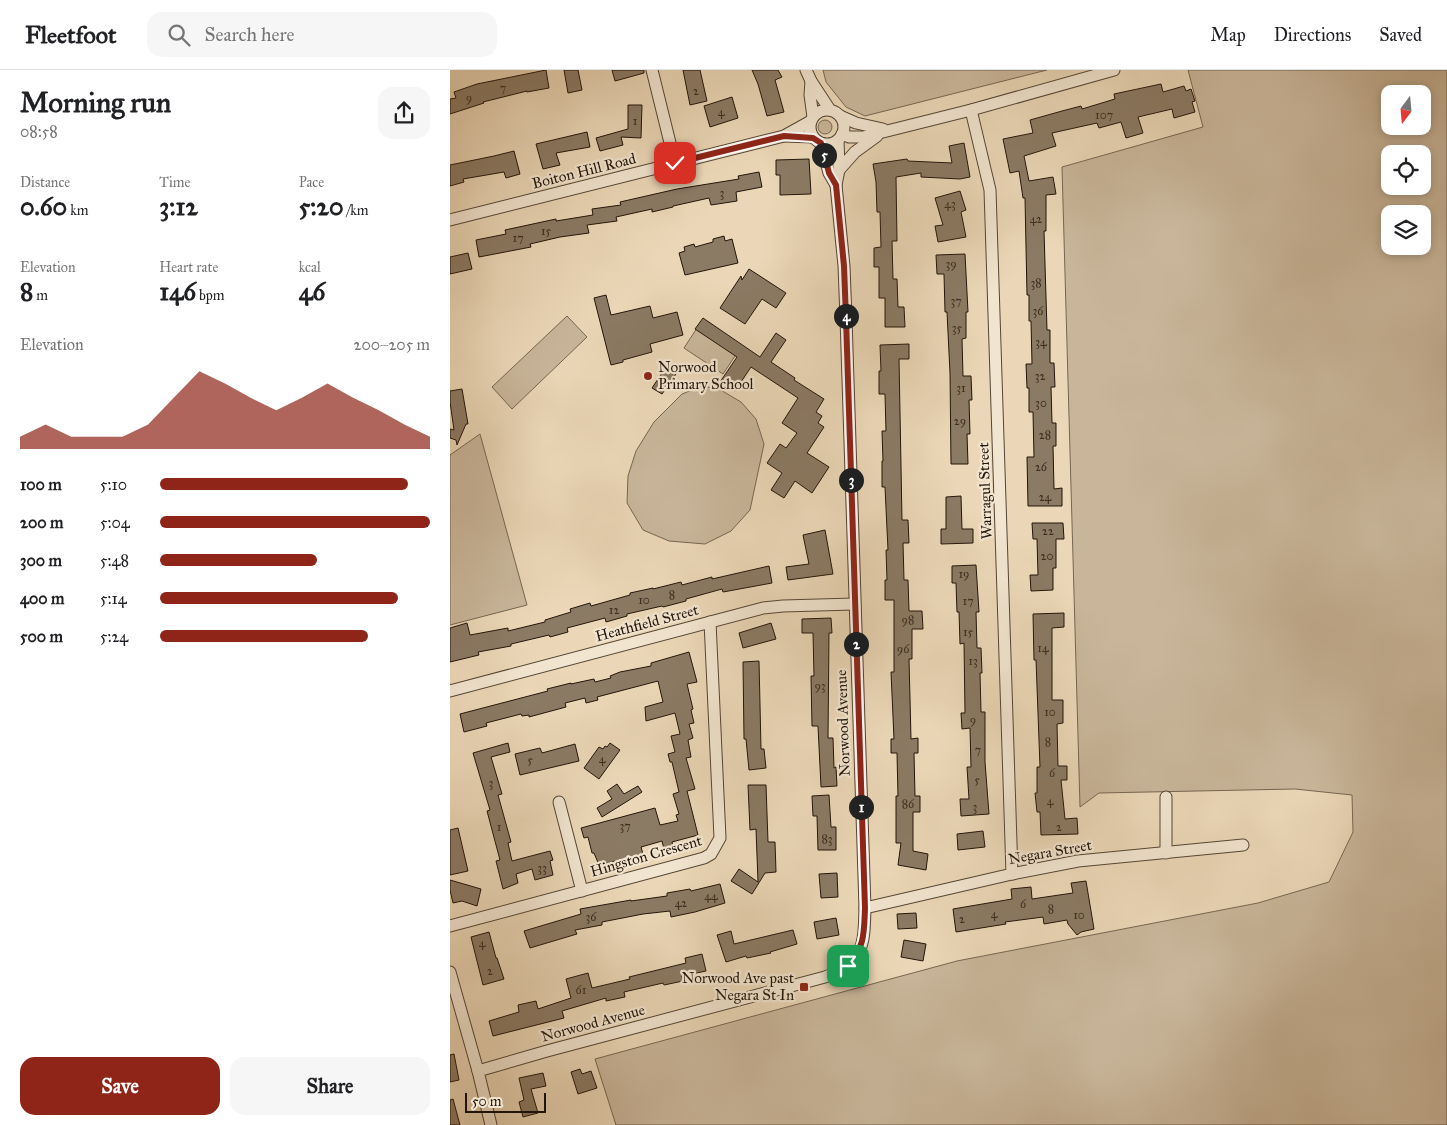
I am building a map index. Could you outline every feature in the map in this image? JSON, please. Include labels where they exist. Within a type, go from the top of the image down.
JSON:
[{"type":"street","points":[[652,70],[675,163]]},
{"type":"street","points":[[806,70],[811,82],[843,125],[840,137]]},
{"type":"street","points":[[811,82],[812,119],[810,129],[817,140],[830,144],[840,137],[863,137],[971,110],[1114,70]]},
{"type":"street","name":"Warragul Street","points":[[971,110],[990,190],[1012,874]]},
{"type":"street","points":[[812,119],[821,111],[835,113],[874,128],[890,130]]},
{"type":"street","name":"Boiton Hill Road","points":[[450,220],[784,136],[812,119]]},
{"type":"street","points":[[839,170],[871,139],[890,130]]},
{"type":"street","name":"Boiton Hill Road","points":[[784,136],[817,140]]},
{"type":"street","name":"Norwood Avenue","points":[[478,1071],[838,972],[848,966],[856,957],[862,945],[865,908],[846,301],[836,185],[839,170],[840,137]]},
{"type":"street","name":"Norwood Avenue","points":[[817,140],[829,173],[836,185]]},
{"type":"street","name":"Heathfield Street","points":[[450,691],[763,608],[854,604]]},
{"type":"street","name":"Hingston Crescent","points":[[450,926],[704,858],[711,854],[720,838],[710,622]]},
{"type":"street","points":[[1166,797],[1166,853]]},
{"type":"street","points":[[559,802],[582,891]]},
{"type":"street","name":"Negara Street","points":[[865,908],[1012,874],[1078,861],[1243,846]]},
{"type":"street","points":[[450,972],[491,1125]]},
{"type":"shaded area","points":[[823,70],[1047,70],[865,116],[846,107],[826,82]]},
{"type":"shaded area","points":[[1188,70],[1447,70],[1447,1125],[616,1125],[595,1059],[957,961],[1258,903],[1329,882],[1353,832],[1352,795],[1295,789],[1099,793],[1080,807],[1062,167],[1203,127]]},
{"type":"shaded area","points":[[822,120],[828,120],[832,127],[828,134],[822,134],[818,130],[818,124]]},
{"type":"shaded area","points":[[567,316],[587,337],[512,409],[492,387]]},
{"type":"shaded area","points":[[697,328],[737,353],[723,374],[684,348]]},
{"type":"shaded area","points":[[702,386],[719,389],[741,402],[756,419],[764,444],[750,510],[731,531],[705,544],[669,541],[643,530],[627,503],[628,476],[636,451],[654,422],[682,394]]},
{"type":"shaded area","points":[[480,434],[527,605],[450,625],[450,455]]},
{"type":"building","points":[[546,70],[549,88],[527,91],[483,102],[450,114],[450,99],[456,98],[454,92],[477,84]]},
{"type":"building","points":[[564,70],[578,70],[582,90],[568,93]]},
{"type":"building","points":[[612,70],[644,70],[644,73],[615,81]]},
{"type":"building","points":[[683,70],[700,70],[707,101],[690,105]]},
{"type":"building","points":[[752,70],[778,70],[782,77],[775,80],[784,112],[767,116]]},
{"type":"building","points":[[1161,84],[1163,92],[1184,86],[1186,91],[1191,89],[1195,101],[1192,102],[1195,112],[1174,118],[1172,109],[1138,117],[1143,133],[1126,138],[1121,122],[1099,128],[1097,123],[1052,133],[1056,146],[1024,156],[1029,181],[1053,177],[1056,194],[1046,195],[1046,231],[1044,231],[1047,330],[1050,330],[1050,363],[1054,363],[1055,387],[1051,387],[1052,423],[1056,423],[1056,446],[1053,446],[1054,489],[1062,488],[1062,506],[1028,506],[1027,457],[1034,457],[1033,412],[1029,412],[1026,364],[1032,364],[1031,321],[1029,321],[1029,295],[1027,295],[1025,198],[1023,198],[1019,171],[1010,173],[1003,139],[1033,133],[1030,120],[1081,106],[1082,109],[1115,99],[1114,94]]},
{"type":"building","points":[[732,97],[738,118],[710,127],[704,106]]},
{"type":"building","points":[[628,105],[642,105],[641,138],[621,137],[623,145],[600,151],[596,138],[628,129]]},
{"type":"building","points":[[587,132],[590,147],[556,153],[560,165],[543,169],[536,144]]},
{"type":"building","points":[[964,143],[970,177],[960,179],[921,177],[921,173],[896,177],[897,241],[892,241],[893,279],[897,279],[898,307],[904,307],[905,327],[885,327],[885,298],[879,298],[879,267],[874,267],[874,248],[881,247],[880,212],[877,212],[873,164],[907,159],[908,161],[952,163],[949,146]]},
{"type":"building","points":[[514,151],[520,174],[506,178],[504,172],[463,179],[464,182],[450,186],[450,165]]},
{"type":"building","points":[[809,159],[811,194],[780,195],[780,175],[776,175],[776,160]]},
{"type":"building","points":[[759,172],[762,187],[736,192],[737,201],[711,205],[709,198],[652,212],[652,209],[616,217],[617,221],[587,225],[589,233],[560,237],[530,244],[531,247],[479,257],[476,240],[506,234],[505,230],[556,219],[556,221],[593,215],[592,209],[621,205],[620,202],[677,189],[739,179],[738,176]]},
{"type":"building","points":[[960,191],[966,210],[961,212],[966,237],[938,242],[935,226],[943,225],[935,198]]},
{"type":"building","points":[[724,236],[725,241],[732,239],[738,263],[685,275],[679,253],[685,251],[684,247],[694,244],[695,247],[713,242],[713,239]]},
{"type":"building","points":[[468,253],[472,269],[450,274],[450,257]]},
{"type":"building","points":[[965,254],[968,312],[966,312],[966,338],[962,339],[963,376],[971,376],[972,400],[969,400],[970,434],[967,434],[968,464],[951,464],[947,312],[945,312],[944,274],[937,274],[936,255]]},
{"type":"building","points":[[749,269],[786,293],[776,308],[762,299],[745,324],[720,308],[741,276],[742,280]]},
{"type":"building","points":[[606,295],[611,315],[650,306],[653,318],[677,312],[683,335],[650,344],[652,352],[611,365],[594,298]]},
{"type":"building","points":[[703,318],[760,357],[776,333],[786,340],[771,362],[795,378],[794,380],[824,399],[816,412],[822,416],[818,423],[824,427],[807,453],[829,467],[812,493],[795,481],[784,498],[771,490],[782,473],[767,463],[780,444],[786,448],[797,433],[782,423],[798,398],[751,367],[735,391],[720,382],[737,357],[695,329]]},
{"type":"building","points":[[909,344],[909,359],[899,359],[902,520],[908,520],[909,543],[903,543],[904,580],[908,580],[909,611],[922,611],[923,629],[912,629],[912,659],[909,659],[911,739],[918,738],[918,753],[914,753],[915,796],[920,796],[920,812],[913,812],[913,851],[928,854],[926,870],[898,865],[901,843],[896,843],[897,753],[891,753],[891,739],[894,739],[891,672],[894,672],[894,600],[885,600],[885,580],[887,580],[886,550],[888,550],[885,487],[882,487],[882,431],[886,431],[885,394],[879,394],[879,371],[881,371],[880,345]]},
{"type":"building","points":[[669,365],[678,371],[662,394],[652,388]]},
{"type":"building","points":[[462,389],[468,424],[466,424],[457,445],[456,440],[450,438],[450,429],[454,430],[450,391]]},
{"type":"building","points":[[961,496],[962,529],[973,529],[973,543],[941,544],[941,529],[946,529],[946,497]]},
{"type":"building","points":[[1032,523],[1063,523],[1064,539],[1056,539],[1056,568],[1053,568],[1053,590],[1031,591],[1030,575],[1038,575],[1037,539],[1033,539]]},
{"type":"building","points":[[825,530],[833,574],[788,580],[786,567],[809,564],[803,535]]},
{"type":"building","points":[[976,565],[979,612],[976,612],[977,648],[981,648],[981,712],[985,712],[985,762],[989,814],[961,816],[960,799],[969,799],[967,767],[971,767],[970,728],[962,729],[961,713],[965,713],[964,643],[960,644],[959,612],[957,612],[956,583],[952,583],[952,566]]},
{"type":"building","points":[[769,566],[772,583],[723,592],[722,589],[686,599],[686,601],[627,614],[627,616],[606,622],[605,618],[567,628],[568,632],[478,652],[479,655],[450,662],[450,628],[467,623],[470,635],[508,628],[508,631],[545,622],[545,620],[571,612],[570,609],[590,603],[591,606],[630,595],[630,593],[681,582],[682,585]]},
{"type":"building","points":[[1064,613],[1064,627],[1052,628],[1052,700],[1063,700],[1063,723],[1057,724],[1058,766],[1067,766],[1067,780],[1061,780],[1065,819],[1077,818],[1078,834],[1041,835],[1040,812],[1037,812],[1035,793],[1037,793],[1037,767],[1040,767],[1033,614]]},
{"type":"building","points":[[831,618],[832,633],[829,633],[828,738],[833,738],[837,786],[821,787],[818,726],[812,726],[811,676],[814,676],[813,633],[802,633],[802,619]]},
{"type":"building","points":[[771,623],[776,639],[743,648],[739,633]]},
{"type":"building","points":[[689,652],[697,682],[687,684],[694,723],[689,724],[693,738],[688,740],[691,757],[686,758],[695,789],[687,791],[698,835],[672,842],[673,847],[664,849],[662,841],[641,847],[643,854],[599,865],[594,853],[592,853],[588,837],[584,838],[581,828],[655,808],[660,825],[678,821],[676,815],[679,814],[673,794],[679,792],[672,762],[670,762],[668,754],[675,752],[671,736],[680,734],[675,713],[646,721],[645,707],[663,702],[658,681],[597,697],[598,700],[586,703],[585,698],[565,703],[566,707],[529,717],[529,715],[522,716],[521,714],[486,723],[487,726],[464,732],[460,714],[548,691],[547,689],[571,683],[594,679],[595,682],[611,678],[610,676],[620,672],[651,666],[651,663]]},
{"type":"building","points":[[759,661],[761,749],[764,749],[766,768],[749,770],[746,739],[744,739],[743,662]]},
{"type":"building","points":[[508,743],[510,752],[491,757],[502,794],[498,795],[511,842],[508,843],[512,861],[550,851],[553,860],[550,861],[553,875],[535,880],[532,869],[516,874],[518,883],[503,889],[496,861],[500,860],[487,811],[490,810],[473,753]]},
{"type":"building","points":[[610,743],[620,750],[599,779],[584,768],[599,747],[603,749]]},
{"type":"building","points":[[575,744],[579,761],[520,775],[515,754],[540,748],[542,753]]},
{"type":"building","points":[[617,784],[624,794],[638,786],[642,792],[602,817],[597,808],[612,799],[607,791]]},
{"type":"building","points":[[748,785],[766,785],[768,842],[775,842],[776,872],[765,873],[752,894],[731,881],[739,869],[758,882],[756,829],[750,830]]},
{"type":"building","points":[[829,795],[831,827],[836,827],[836,850],[818,850],[817,816],[813,816],[812,796]]},
{"type":"building","points":[[458,828],[468,871],[450,875],[450,830]]},
{"type":"building","points":[[983,831],[985,847],[958,850],[957,834]]},
{"type":"building","points":[[837,873],[838,897],[821,898],[819,874]]},
{"type":"building","points":[[450,880],[481,889],[477,906],[462,901],[453,903]]},
{"type":"building","points":[[1086,881],[1094,929],[1077,935],[1067,920],[1044,924],[1043,917],[1005,922],[1006,924],[956,932],[953,909],[1012,899],[1011,889],[1031,887],[1032,899],[1073,893],[1071,883]]},
{"type":"building","points":[[720,884],[725,903],[695,912],[671,917],[670,911],[602,922],[602,925],[575,930],[577,934],[530,948],[524,931],[581,914],[580,909],[667,896],[667,893],[690,889],[691,891]]},
{"type":"building","points":[[916,913],[917,928],[898,929],[897,914]]},
{"type":"building","points":[[836,918],[839,935],[817,939],[814,922]]},
{"type":"building","points":[[793,930],[797,944],[771,953],[747,958],[746,956],[726,962],[717,935],[731,931],[734,944]]},
{"type":"building","points":[[489,932],[504,979],[483,985],[471,937]]},
{"type":"building","points":[[904,940],[926,944],[923,961],[901,957]]},
{"type":"building","points":[[702,954],[706,971],[682,976],[683,981],[664,985],[663,983],[624,992],[625,997],[606,1001],[606,998],[562,1011],[564,1018],[493,1036],[489,1021],[519,1012],[518,1005],[536,1001],[538,1009],[571,998],[566,979],[588,973],[592,988],[686,963],[685,958]]},
{"type":"building","points":[[454,1054],[459,1080],[450,1082],[450,1055]]},
{"type":"building","points":[[580,1069],[582,1074],[591,1071],[597,1088],[578,1094],[571,1072]]},
{"type":"building","points":[[543,1073],[546,1086],[531,1089],[538,1113],[523,1117],[519,1102],[524,1100],[519,1078]]},
{"type":"building","points":[[453,1099],[460,1125],[450,1125],[450,1100]]},
{"type":"place","name":"Norwood Primary School","points":[[648,376]]},
{"type":"place","name":"Norwood Ave past Negara St In","points":[[804,987]]},
{"type":"route","points":[[675,163],[784,136],[813,138],[821,143],[829,173],[836,185],[844,266],[865,908],[862,945],[856,957],[848,966]]}]
